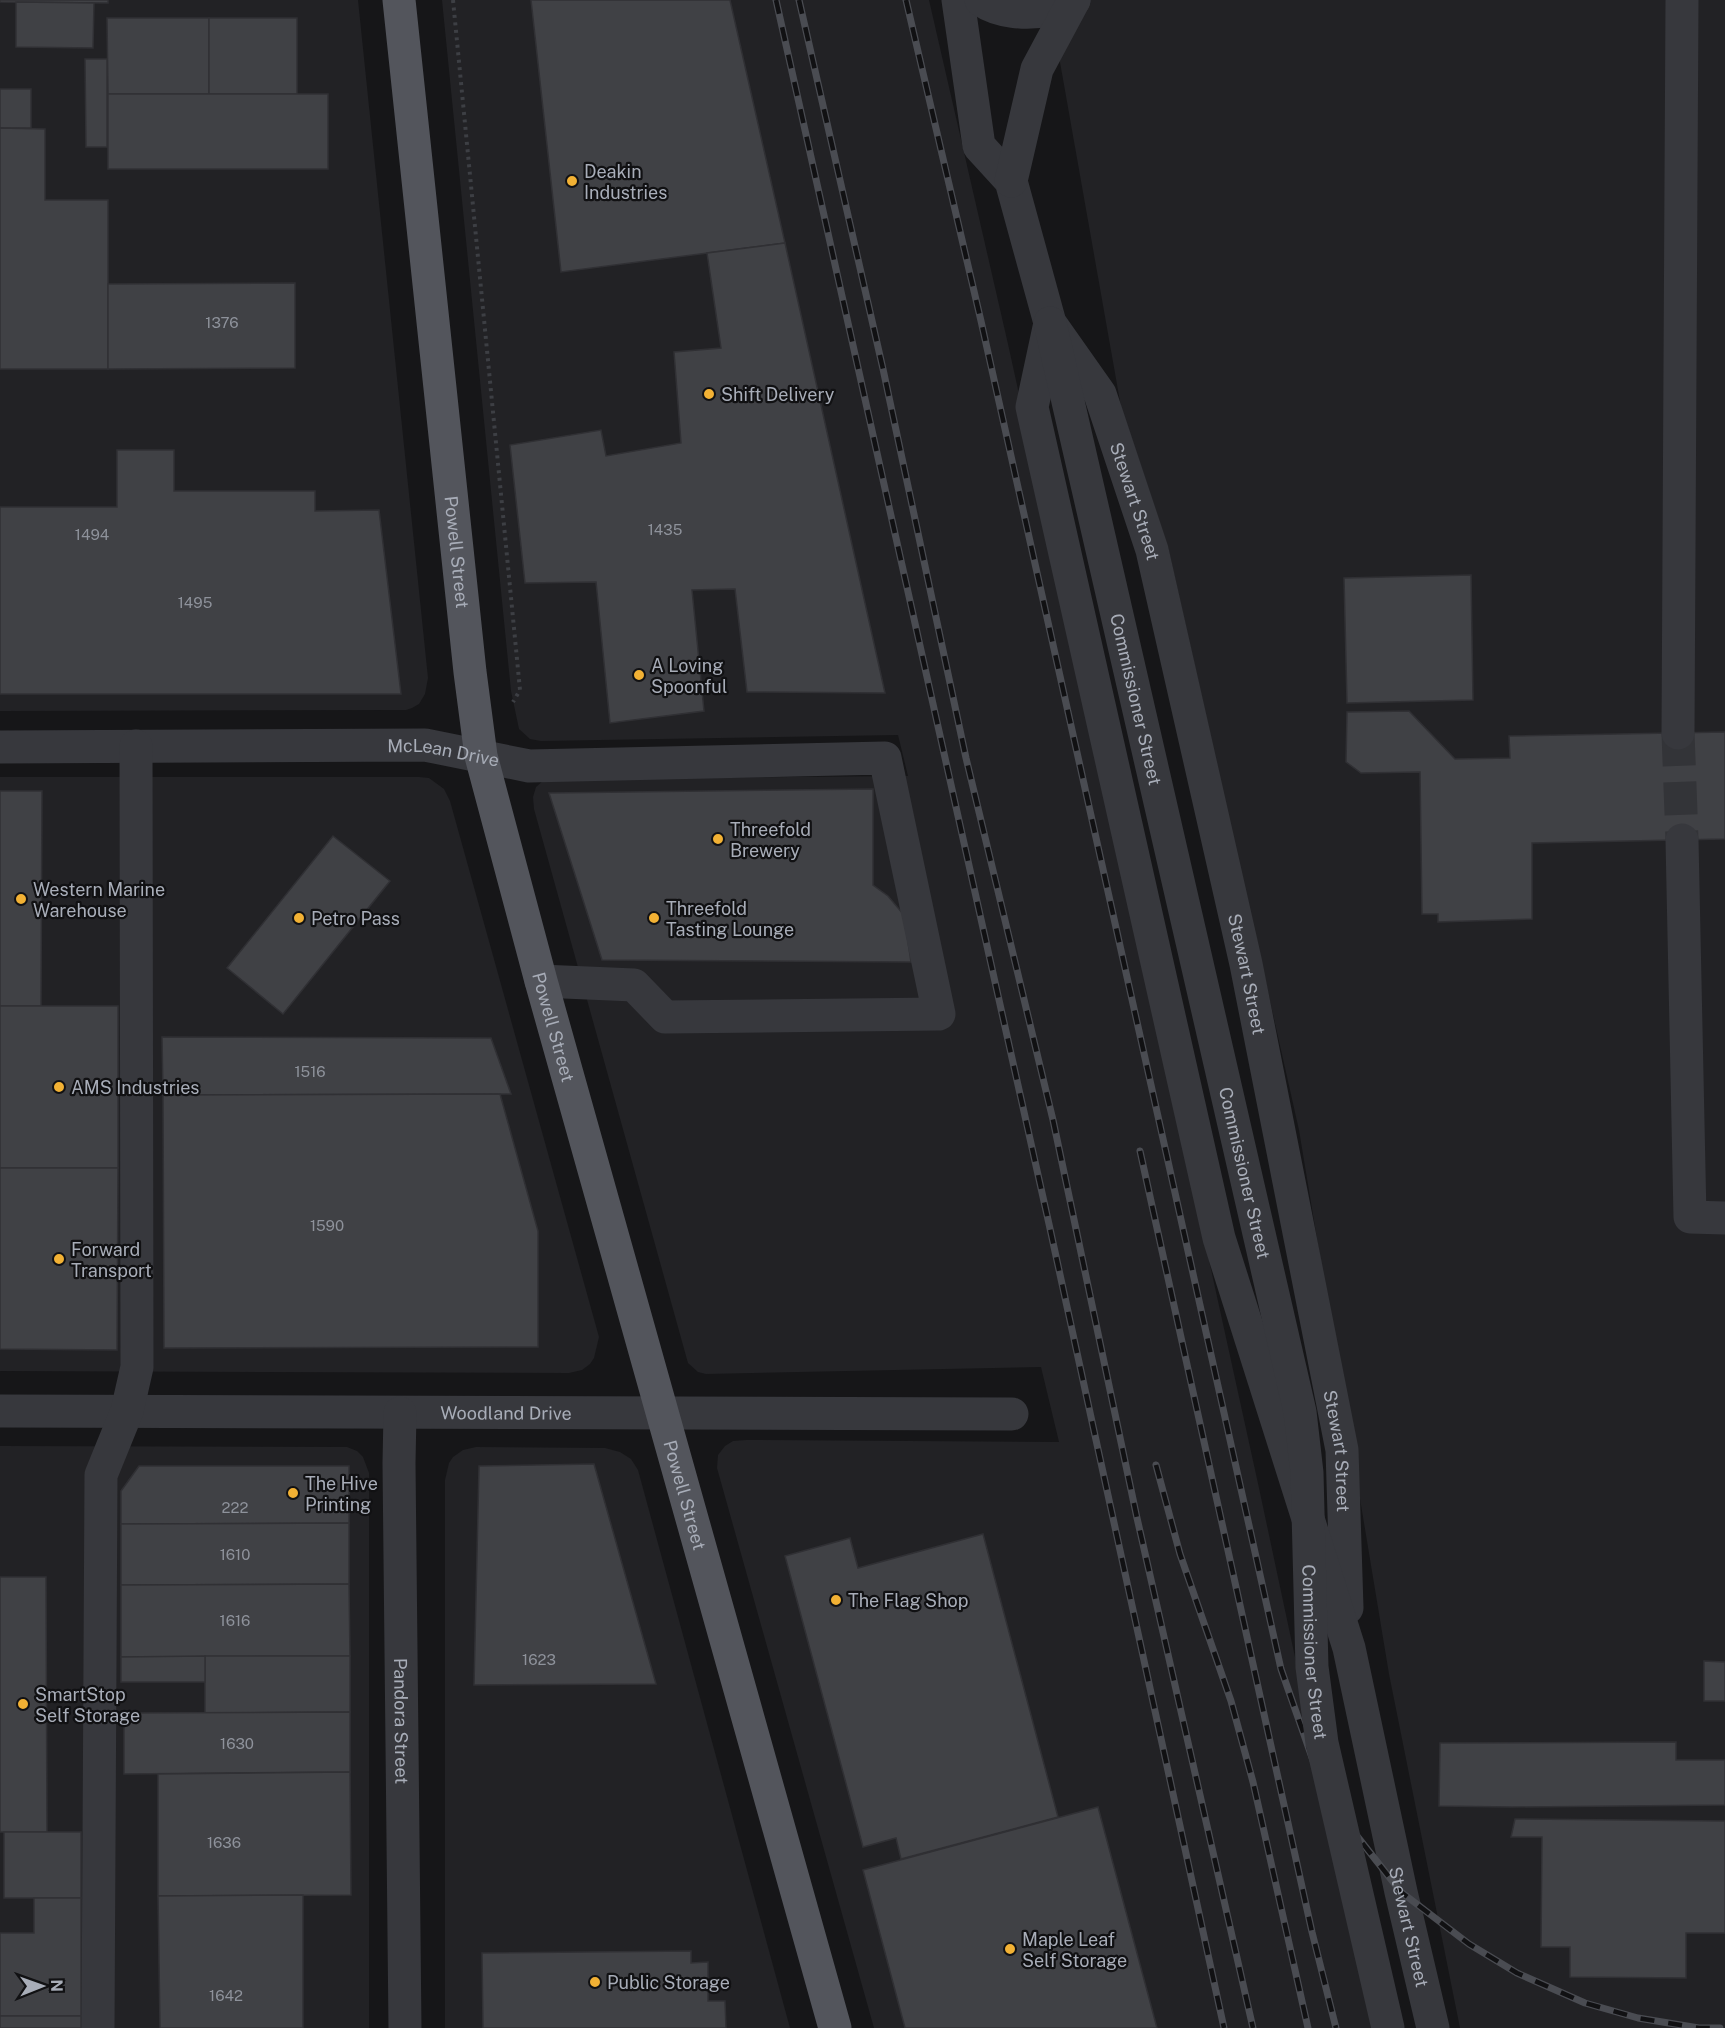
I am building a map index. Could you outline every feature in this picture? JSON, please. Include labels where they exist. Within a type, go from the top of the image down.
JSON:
[{"type":"main road","name":"Powell Street","points":[[399,0],[468,660],[482,756],[541,981],[835,2028]]},
{"type":"street","points":[[958,0],[979,146],[1011,181]]},
{"type":"street","points":[[981,0],[987,4],[1016,12],[1046,11],[1074,0]]},
{"type":"street","points":[[1011,181],[1037,69],[1074,0]]},
{"type":"street","points":[[1678,733],[1682,0]]},
{"type":"street","name":"Stewart Street","points":[[1011,181],[1050,323],[1100,394],[1152,550],[1244,952],[1342,1450],[1349,1648]]},
{"type":"street","name":"Stewart Street","points":[[1050,323],[1032,407],[1219,1238],[1349,1648],[1433,2028]]},
{"type":"street","name":"Commissioner Street","points":[[1050,323],[1300,1412],[1307,1473],[1312,1667],[1322,1743],[1388,2028]]},
{"type":"street","name":"McLean Drive","points":[[0,747],[425,745],[529,766],[885,759],[939,1014],[665,1017],[634,986],[541,981]]},
{"type":"street","points":[[98,2028],[101,1475],[127,1410],[137,1367],[136,746]]},
{"type":"street","points":[[1682,840],[1690,1217],[1725,1218]]},
{"type":"street","name":"Woodland Drive","points":[[0,1411],[400,1413],[716,1411],[1012,1414]]},
{"type":"street","name":"Pandora Street","points":[[400,1413],[405,2028]]},
{"type":"path","points":[[453,0],[520,690]]},
{"type":"shaded area","points":[[0,0],[358,0],[428,678],[425,694],[419,704],[406,710],[0,711]]},
{"type":"shaded area","points":[[442,0],[929,0],[1008,344],[1259,1488],[1374,2028],[874,2028],[717,1468],[718,1455],[725,1446],[733,1441],[746,1440],[1059,1442],[1041,1367],[706,1374],[698,1372],[688,1363],[534,809],[533,797],[536,787],[543,781],[555,779],[908,776],[898,735],[541,741],[530,739],[519,729],[511,691]]},
{"type":"shaded area","points":[[1049,0],[1725,0],[1725,2028],[1460,2028],[1389,1674],[1299,1130],[1168,547],[1121,407]]},
{"type":"shaded area","points":[[0,777],[419,777],[429,778],[444,789],[450,801],[599,1337],[594,1358],[590,1364],[582,1370],[569,1373],[0,1371]]},
{"type":"shaded area","points":[[0,1446],[347,1447],[357,1451],[363,1457],[369,1473],[369,2028],[0,2028]]},
{"type":"shaded area","points":[[476,1447],[605,1448],[620,1452],[631,1459],[638,1470],[790,2028],[445,2028],[445,1480],[449,1463],[453,1457],[463,1450]]},
{"type":"building","points":[[0,0],[108,0],[108,3],[0,2]]},
{"type":"building","points":[[531,0],[730,0],[785,243],[561,272]]},
{"type":"building","points":[[16,2],[94,3],[93,48],[16,47]]},
{"type":"building","points":[[107,18],[209,18],[209,94],[108,94]]},
{"type":"building","points":[[209,18],[297,18],[297,94],[209,94]]},
{"type":"building","points":[[85,59],[107,59],[107,147],[86,147]]},
{"type":"building","points":[[0,89],[31,89],[31,128],[0,128]]},
{"type":"building","points":[[108,94],[328,94],[328,169],[108,169]]},
{"type":"building","points":[[0,128],[45,129],[45,200],[108,200],[108,369],[0,369]]},
{"type":"building","points":[[785,243],[885,693],[747,692],[735,589],[692,590],[704,711],[610,723],[596,582],[525,583],[510,445],[601,430],[606,456],[681,443],[674,352],[721,348],[707,253]]},
{"type":"building","points":[[295,283],[295,368],[108,369],[108,284]]},
{"type":"building","points":[[117,450],[174,450],[174,491],[315,491],[315,511],[379,510],[401,694],[0,694],[0,507],[117,507]]},
{"type":"building","points":[[1471,575],[1473,700],[1347,703],[1344,578]]},
{"type":"building","points":[[1409,711],[1455,759],[1510,758],[1509,736],[1725,732],[1725,839],[1532,843],[1532,919],[1438,922],[1438,914],[1422,914],[1420,772],[1361,773],[1346,762],[1347,712]]},
{"type":"building","name":"Threefold Brewery","points":[[873,789],[873,885],[888,896],[904,915],[911,962],[602,960],[549,793]]},
{"type":"building","name":"Western Marine Warehouse","points":[[0,791],[42,791],[41,1006],[0,1006]]},
{"type":"building","points":[[333,836],[390,881],[283,1014],[227,968]]},
{"type":"building","name":"AMS Industries","points":[[0,1006],[118,1006],[118,1168],[0,1168]]},
{"type":"building","points":[[162,1037],[491,1038],[511,1094],[163,1095]]},
{"type":"building","points":[[500,1094],[538,1231],[538,1347],[164,1348],[163,1095]]},
{"type":"building","name":"Forward Transport","points":[[0,1168],[118,1168],[117,1350],[0,1349]]},
{"type":"building","points":[[594,1464],[656,1684],[474,1685],[479,1466]]},
{"type":"building","points":[[139,1466],[349,1466],[349,1523],[121,1524],[121,1491]]},
{"type":"building","points":[[349,1523],[349,1584],[121,1585],[121,1524]]},
{"type":"building","points":[[983,1534],[1058,1817],[901,1859],[896,1838],[863,1847],[785,1556],[850,1538],[858,1568]]},
{"type":"building","name":"SmartStop Self Storage","points":[[0,1577],[46,1577],[47,1832],[0,1832]]},
{"type":"building","points":[[349,1584],[350,1656],[121,1657],[121,1585]]},
{"type":"building","points":[[205,1656],[350,1656],[350,1712],[205,1713]]},
{"type":"building","points":[[205,1656],[205,1682],[121,1682],[121,1657]]},
{"type":"building","points":[[1704,1661],[1725,1662],[1725,1701],[1704,1701]]},
{"type":"building","points":[[350,1712],[350,1772],[124,1774],[124,1713]]},
{"type":"building","points":[[1676,1742],[1676,1760],[1725,1760],[1725,1805],[1439,1806],[1440,1743]]},
{"type":"building","points":[[350,1772],[351,1895],[158,1896],[158,1774]]},
{"type":"building","name":"Maple Leaf Self Storage","points":[[1098,1807],[1157,2028],[905,2028],[863,1870]]},
{"type":"building","points":[[1515,1819],[1725,1821],[1725,1933],[1686,1933],[1686,1978],[1570,1977],[1570,1947],[1541,1947],[1542,1837],[1511,1837]]},
{"type":"building","points":[[4,1832],[81,1832],[81,1898],[4,1898]]},
{"type":"building","points":[[303,1895],[303,2028],[160,2028],[158,1896]]},
{"type":"building","points":[[34,1898],[81,1898],[81,2016],[0,2016],[0,1933],[34,1933]]},
{"type":"building","name":"Public Storage","points":[[691,1951],[691,1963],[708,1962],[708,2001],[725,2001],[726,2028],[483,2028],[482,1953]]},
{"type":"building","points":[[0,2016],[81,2016],[81,2028],[0,2028]]},
{"type":"tunnel","points":[[1678,733],[1682,840]]},
{"type":"railway","points":[[776,0],[1049,1224],[1224,2028]]},
{"type":"railway","points":[[799,0],[883,369],[966,758],[1053,1120],[1137,1518],[1253,2028]]},
{"type":"railway","points":[[906,0],[981,321],[1281,1669],[1315,1766],[1353,1831],[1401,1892],[1469,1944],[1517,1973],[1585,2003],[1638,2018],[1699,2028],[1720,2028]]},
{"type":"railway","points":[[1140,1151],[1312,1932],[1336,2028]]},
{"type":"railway","points":[[1156,1465],[1180,1554],[1231,1701],[1253,1782],[1308,2028]]},
{"type":"place","name":"Deakin Industries","points":[[572,181]]},
{"type":"place","name":"Shift Delivery","points":[[709,394]]},
{"type":"place","name":"A Loving Spoonful","points":[[639,675]]},
{"type":"place","name":"Threefold Brewery","points":[[718,839]]},
{"type":"place","name":"Western Marine Warehouse","points":[[21,899]]},
{"type":"place","name":"Petro Pass","points":[[299,918]]},
{"type":"place","name":"Threefold Tasting Lounge","points":[[654,918]]},
{"type":"place","name":"AMS Industries","points":[[59,1087]]},
{"type":"place","name":"Forward Transport","points":[[59,1259]]},
{"type":"place","name":"The Hive Printing","points":[[293,1493]]},
{"type":"place","name":"The Flag Shop","points":[[836,1600]]},
{"type":"place","name":"SmartStop Self Storage","points":[[23,1704]]},
{"type":"place","name":"Maple Leaf Self Storage","points":[[1010,1949]]},
{"type":"place","name":"Public Storage","points":[[595,1982]]}]
